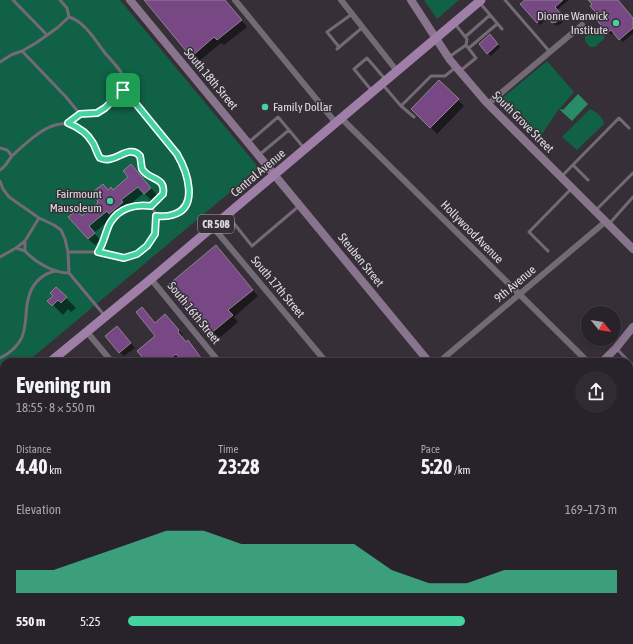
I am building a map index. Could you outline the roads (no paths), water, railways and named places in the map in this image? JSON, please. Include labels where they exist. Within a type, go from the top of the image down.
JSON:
[{"type":"main road","name":"South 18th Street","points":[[130,0],[275,174]]},
{"type":"main road","name":"South Grove Street","points":[[411,0],[448,58],[488,104],[633,249]]},
{"type":"main road","name":"Central Avenue","points":[[55,358],[213,227],[480,1]]},
{"type":"main road","name":"Steuben Street","points":[[275,174],[426,358]]},
{"type":"main road","points":[[606,358],[633,327]]},
{"type":"main road","points":[[616,348],[633,337]]},
{"type":"street","name":"Hollywood Avenue","points":[[235,0],[339,120],[520,294],[584,358]]},
{"type":"street","points":[[341,0],[397,71]]},
{"type":"street","points":[[488,104],[582,26]]},
{"type":"street","name":"9th Avenue","points":[[444,358],[607,223]]},
{"type":"street","name":"South 17th Street","points":[[213,227],[323,358]]},
{"type":"street","name":"South 16th Street","points":[[151,279],[216,358]]},
{"type":"street","points":[[87,332],[109,358]]},
{"type":"lane","points":[[13,0],[47,35]]},
{"type":"lane","points":[[60,0],[67,8],[69,17],[78,22],[120,70],[125,79],[123,90],[105,108],[97,113],[80,114],[68,123]]},
{"type":"lane","points":[[505,0],[550,52]]},
{"type":"lane","points":[[480,1],[502,29]]},
{"type":"lane","points":[[352,14],[327,32],[338,48],[363,27]]},
{"type":"lane","points":[[465,37],[490,15]]},
{"type":"lane","points":[[0,62],[22,51],[47,35],[69,17]]},
{"type":"lane","points":[[448,58],[466,45],[467,39],[454,23]]},
{"type":"lane","points":[[469,48],[497,24]]},
{"type":"lane","points":[[401,106],[432,76],[445,76],[476,58],[466,45]]},
{"type":"lane","points":[[22,51],[66,97],[80,114]]},
{"type":"lane","points":[[372,92],[354,69],[367,58],[401,106],[414,118]]},
{"type":"lane","points":[[123,90],[128,94],[177,154],[182,162],[190,190],[185,206],[179,212],[173,215],[156,216]]},
{"type":"lane","points":[[248,142],[278,117],[305,149]]},
{"type":"lane","points":[[561,177],[619,118],[629,128]]},
{"type":"lane","points":[[0,170],[8,163],[12,156],[38,134],[63,122],[68,123],[75,126],[88,136],[93,142],[100,158],[104,160],[109,160],[132,151],[137,152],[140,156],[141,164],[145,173],[161,182],[163,185],[163,194],[151,206]]},
{"type":"lane","points":[[259,155],[289,130]]},
{"type":"lane","points":[[0,148],[7,150],[12,156]]},
{"type":"lane","points":[[573,165],[588,180]]},
{"type":"lane","points":[[595,211],[633,173]]},
{"type":"lane","points":[[0,181],[9,197],[61,230],[68,252],[69,273],[105,316]]},
{"type":"lane","points":[[548,251],[529,232],[572,188]]},
{"type":"lane","points":[[607,223],[633,197]]},
{"type":"lane","points":[[98,252],[103,245],[110,223],[120,213],[129,207],[143,205],[151,206]]},
{"type":"lane","points":[[227,215],[252,246],[300,205]]},
{"type":"lane","points":[[68,252],[98,252],[124,258],[137,254],[147,246],[155,234],[156,216],[151,206]]},
{"type":"lane","points":[[0,257],[25,241],[40,218]]},
{"type":"lane","points":[[25,241],[25,251]]},
{"type":"lane","points":[[16,248],[25,251],[31,257],[57,271]]},
{"type":"lane","points":[[0,358],[6,356],[16,347],[22,337],[28,299],[34,285],[42,276],[50,272],[57,271],[69,273]]},
{"type":"lane","points":[[616,348],[625,358]]},
{"type":"place","name":"Dionne Warwick Institute","points":[[616,23]]},
{"type":"place","name":"Family Dollar","points":[[265,107]]},
{"type":"place","name":"Fairmount Mausoleum","points":[[110,201]]}]
